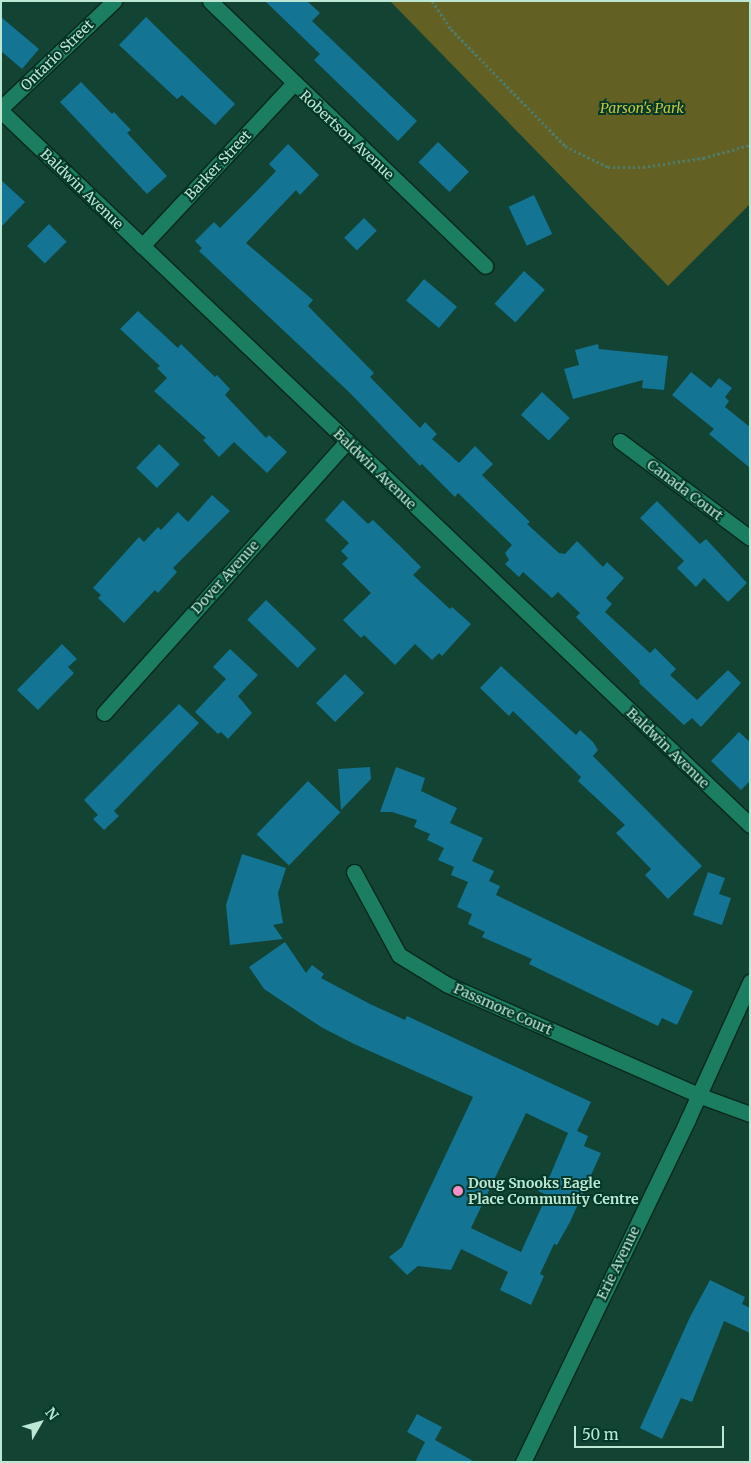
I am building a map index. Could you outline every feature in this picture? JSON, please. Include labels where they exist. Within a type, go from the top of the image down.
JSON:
[{"type":"street","name":"Ontario Street","points":[[1,110],[114,1]]},
{"type":"street","name":"Robertson Avenue","points":[[210,1],[293,84],[485,266]]},
{"type":"street","name":"Barker Street","points":[[142,246],[293,84]]},
{"type":"street","name":"Baldwin Avenue","points":[[1,110],[346,442],[750,825]]},
{"type":"street","name":"Canada Court","points":[[620,441],[750,538]]},
{"type":"street","name":"Dover Avenue","points":[[104,713],[346,442]]},
{"type":"street","name":"Passmore Court","points":[[354,872],[398,955],[448,985],[698,1095],[750,1114]]},
{"type":"street","name":"Erie Avenue","points":[[523,1462],[750,982]]},
{"type":"path","points":[[432,1],[451,29],[565,146],[608,167],[643,167],[695,159],[750,145]]},
{"type":"green space","name":"Parson's Park","points":[[390,1],[750,1],[750,204],[668,286]]},
{"type":"building","points":[[265,1],[307,1],[320,13],[312,21],[417,121],[398,141],[314,60],[320,54]]},
{"type":"building","points":[[1,17],[39,49],[22,69],[1,51]]},
{"type":"building","points":[[146,17],[235,104],[215,125],[182,95],[177,99],[119,45]]},
{"type":"building","points":[[81,82],[112,114],[114,112],[131,130],[127,133],[167,176],[147,194],[60,102]]},
{"type":"building","points":[[438,142],[469,172],[449,192],[419,162]]},
{"type":"building","points":[[288,144],[319,175],[300,195],[296,190],[246,243],[313,300],[308,306],[374,373],[370,377],[420,428],[425,422],[437,434],[432,439],[459,463],[475,446],[493,464],[482,475],[530,522],[527,524],[559,553],[565,554],[577,541],[603,567],[607,562],[624,578],[606,598],[612,604],[605,612],[650,653],[655,648],[676,669],[670,675],[697,700],[728,670],[741,683],[701,727],[692,718],[684,725],[639,683],[640,681],[576,617],[580,613],[558,592],[552,598],[523,572],[519,577],[505,564],[509,560],[505,553],[512,545],[458,493],[455,497],[422,464],[420,466],[351,394],[199,251],[202,248],[195,241],[214,222],[220,228],[276,171],[269,164]]},
{"type":"building","points":[[1,180],[25,202],[1,227]]},
{"type":"building","points":[[534,195],[552,234],[527,246],[509,207]]},
{"type":"building","points":[[364,218],[377,231],[357,251],[344,238]]},
{"type":"building","points":[[49,224],[67,242],[45,264],[27,246]]},
{"type":"building","points":[[524,271],[545,290],[515,322],[495,304]]},
{"type":"building","points":[[424,279],[457,307],[439,328],[406,300]]},
{"type":"building","points":[[138,311],[178,348],[181,344],[215,377],[217,375],[230,389],[225,395],[266,438],[269,435],[287,452],[267,473],[234,442],[219,457],[203,440],[206,438],[154,391],[167,378],[157,368],[160,366],[120,329]]},
{"type":"building","points":[[598,344],[599,349],[668,356],[664,390],[642,388],[643,380],[573,399],[564,369],[579,365],[575,350]]},
{"type":"building","points":[[691,372],[711,388],[719,378],[732,388],[725,397],[729,401],[725,407],[750,427],[750,468],[709,434],[714,429],[672,395]]},
{"type":"building","points":[[542,392],[570,418],[549,441],[521,415]]},
{"type":"building","points":[[159,444],[180,464],[157,488],[136,468]]},
{"type":"building","points":[[212,495],[230,511],[173,568],[177,572],[158,593],[155,590],[124,623],[98,598],[101,595],[93,588],[139,537],[144,542],[158,527],[161,530],[178,512],[188,522]]},
{"type":"building","points":[[343,500],[368,524],[373,520],[400,546],[421,567],[413,575],[450,609],[452,607],[471,624],[442,656],[439,653],[432,660],[415,644],[395,665],[364,635],[361,638],[343,620],[371,593],[342,564],[348,558],[341,551],[349,543],[325,520]]},
{"type":"building","points":[[657,501],[700,544],[706,539],[747,583],[728,602],[704,578],[696,587],[677,568],[684,561],[640,518]]},
{"type":"building","points":[[266,600],[316,649],[298,668],[247,619]]},
{"type":"building","points":[[62,644],[77,659],[68,667],[74,673],[38,710],[17,690]]},
{"type":"building","points":[[230,649],[258,675],[238,696],[252,713],[228,739],[221,732],[218,734],[195,712],[226,679],[213,667]]},
{"type":"building","points":[[501,666],[576,735],[580,730],[593,742],[598,750],[593,756],[702,866],[668,899],[645,875],[651,869],[616,833],[625,825],[578,781],[581,777],[513,711],[509,716],[480,688]]},
{"type":"building","points":[[345,674],[364,693],[335,722],[316,703]]},
{"type":"building","points":[[179,704],[199,723],[114,811],[119,816],[104,830],[93,819],[98,815],[84,800]]},
{"type":"building","points":[[739,732],[750,742],[750,781],[741,790],[711,761]]},
{"type":"building","points":[[370,767],[371,779],[341,810],[338,769]]},
{"type":"building","points":[[396,767],[425,778],[421,791],[457,808],[450,823],[483,838],[472,861],[494,871],[489,881],[500,886],[496,895],[693,991],[677,1025],[662,1018],[658,1026],[529,964],[532,959],[482,937],[485,932],[468,924],[472,914],[457,907],[468,882],[451,875],[454,867],[438,860],[444,848],[427,840],[430,834],[414,827],[417,820],[392,812],[380,812]]},
{"type":"building","points":[[308,781],[340,812],[289,865],[257,834]]},
{"type":"building","points":[[242,854],[286,868],[278,893],[283,923],[273,925],[283,939],[230,945],[226,905]]},
{"type":"building","points":[[708,872],[725,878],[719,894],[731,898],[722,925],[693,915]]},
{"type":"building","points":[[285,942],[306,973],[312,965],[324,974],[321,978],[370,1004],[405,1020],[407,1016],[591,1102],[577,1131],[588,1136],[584,1146],[601,1153],[570,1222],[557,1245],[554,1244],[540,1274],[544,1276],[531,1305],[500,1290],[508,1272],[461,1249],[451,1270],[418,1266],[407,1275],[389,1257],[402,1247],[473,1097],[354,1044],[321,1027],[264,989],[249,967]],"holes":[[[526,1113],[568,1133],[549,1178],[545,1176],[538,1191],[547,1195],[521,1252],[471,1228]]]},
{"type":"building","points":[[710,1280],[745,1297],[742,1304],[750,1308],[750,1333],[724,1321],[692,1402],[681,1398],[662,1439],[640,1428],[690,1317]]},
{"type":"building","points":[[417,1414],[442,1427],[435,1440],[475,1462],[415,1462],[425,1442],[407,1432]]},
{"type":"place","name":"Doug Snooks Eagle Place Community Centre","points":[[458,1191]]}]
